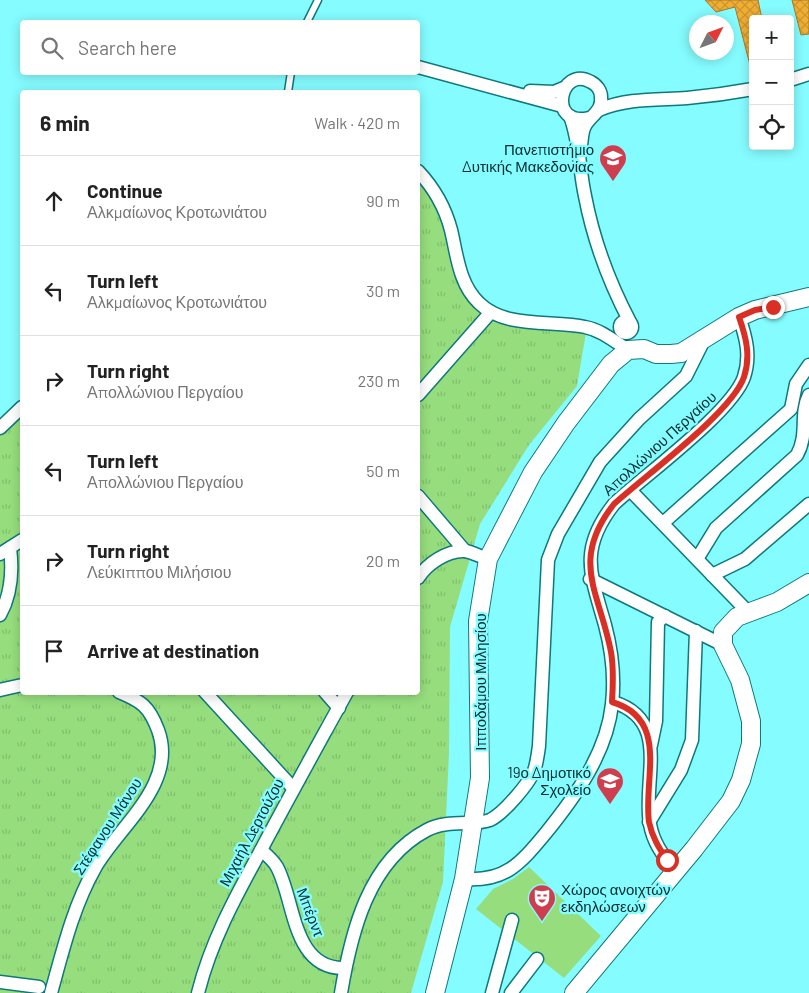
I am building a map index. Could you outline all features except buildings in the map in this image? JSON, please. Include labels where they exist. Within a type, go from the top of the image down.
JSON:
[{"type":"street","points":[[420,68],[484,86],[513,92],[554,92],[577,80],[584,79],[596,85],[602,97],[594,114],[583,128],[580,154]]},
{"type":"street","points":[[794,79],[809,74]]},
{"type":"street","points":[[566,86],[561,99],[562,106],[570,116],[580,154],[585,199],[619,300],[626,326],[628,350]]},
{"type":"street","points":[[570,116],[583,120],[610,105],[639,100],[688,98],[749,90]]},
{"type":"street","points":[[600,91],[610,96],[639,100]]},
{"type":"street","points":[[513,92],[524,97],[562,106]]},
{"type":"street","points":[[420,174],[441,202],[451,229],[457,260],[470,292],[479,304],[491,312],[516,320],[587,327],[606,335],[628,350],[644,349],[656,354],[681,353],[739,317],[755,310],[809,297]]},
{"type":"street","points":[[420,393],[491,312]]},
{"type":"street","name":"Απολλώνιου Περγαίου","points":[[464,879],[481,880],[498,877],[518,862],[543,837],[573,797],[596,757],[608,727],[612,702],[611,654],[590,579],[589,560],[597,531],[609,511],[630,490],[717,414],[737,392],[744,376],[748,343],[739,317]]},
{"type":"street","points":[[341,993],[345,968],[360,915],[387,862],[401,848],[428,829],[454,822],[490,820],[508,806],[535,770],[540,746],[548,560],[558,534],[600,462],[639,419],[686,376],[704,340]]},
{"type":"street","name":"Ιπποδάμου Μιλησίου","points":[[435,993],[464,879],[471,821],[480,778],[478,621],[488,559],[518,498],[548,448],[612,364],[628,350]]},
{"type":"street","points":[[663,524],[791,409],[796,384],[809,365]]},
{"type":"street","points":[[697,559],[716,528],[797,456],[804,442],[806,402],[809,395]]},
{"type":"street","points":[[0,428],[20,409]]},
{"type":"street","points":[[630,490],[749,613]]},
{"type":"street","points":[[420,498],[465,551],[488,559]]},
{"type":"street","points":[[712,575],[745,559],[809,504]]},
{"type":"street","points":[[0,615],[11,585],[13,570],[5,551],[20,541]]},
{"type":"street","points":[[420,576],[432,563],[443,557],[465,551]]},
{"type":"street","points":[[590,579],[723,645]]},
{"type":"street","points":[[574,993],[676,870],[730,801],[741,780],[751,744],[751,721],[740,680],[723,645],[723,632],[737,617],[777,602],[809,583]]},
{"type":"street","points":[[665,616],[658,622],[656,721],[650,750],[649,822],[658,847],[676,870]]},
{"type":"street","points":[[649,822],[682,770],[692,740],[696,631]]},
{"type":"street","points":[[0,690],[20,685]]},
{"type":"street","points":[[208,695],[292,788]]},
{"type":"street","points":[[328,695],[339,708]]},
{"type":"street","name":"Μιχαήλ Δερτούζου","points":[[198,993],[228,909],[261,850],[292,788],[346,695]]},
{"type":"street","name":"Στέφανου Μάνου","points":[[51,993],[79,900],[96,867],[145,801],[159,772],[162,759],[161,738],[144,697]]},
{"type":"street","points":[[612,702],[632,710],[641,718],[650,750]]},
{"type":"street","name":"Μπέρντ","points":[[261,850],[277,868],[301,938],[310,952],[325,964],[336,968],[345,968]]},
{"type":"street","points":[[492,993],[512,920]]},
{"type":"street","points":[[511,993],[537,959]]},
{"type":"street","points":[[0,982],[38,987]]},
{"type":"lane","points":[[309,20],[318,0]]},
{"type":"lane","points":[[288,90],[291,75]]},
{"type":"green space","points":[[420,174],[441,202],[463,276],[491,312],[587,327],[577,386],[529,445],[480,524],[450,627],[449,753],[443,882],[411,993],[0,993],[0,428],[20,409],[20,695],[420,695]]},
{"type":"green space","points":[[529,867],[601,936],[564,978],[476,909],[493,889],[513,879]]},
{"type":"place","name":"Πανεπιστήμιο Δυτικής Μακεδονίας","points":[[613,182]]},
{"type":"place","name":"19ο Δημοτικό Σχολείο","points":[[610,805]]},
{"type":"place","name":"Χώρος ανοιχτών εκδηλώσεων","points":[[542,922]]},
{"type":"route","points":[[667,860],[658,847],[649,822],[651,771],[650,750],[645,727],[641,718],[632,710],[612,702],[613,671],[611,654],[604,623],[590,579],[589,560],[597,531],[604,517],[614,504],[717,414],[737,392],[747,365],[748,343],[739,317],[755,310],[773,307]]}]
